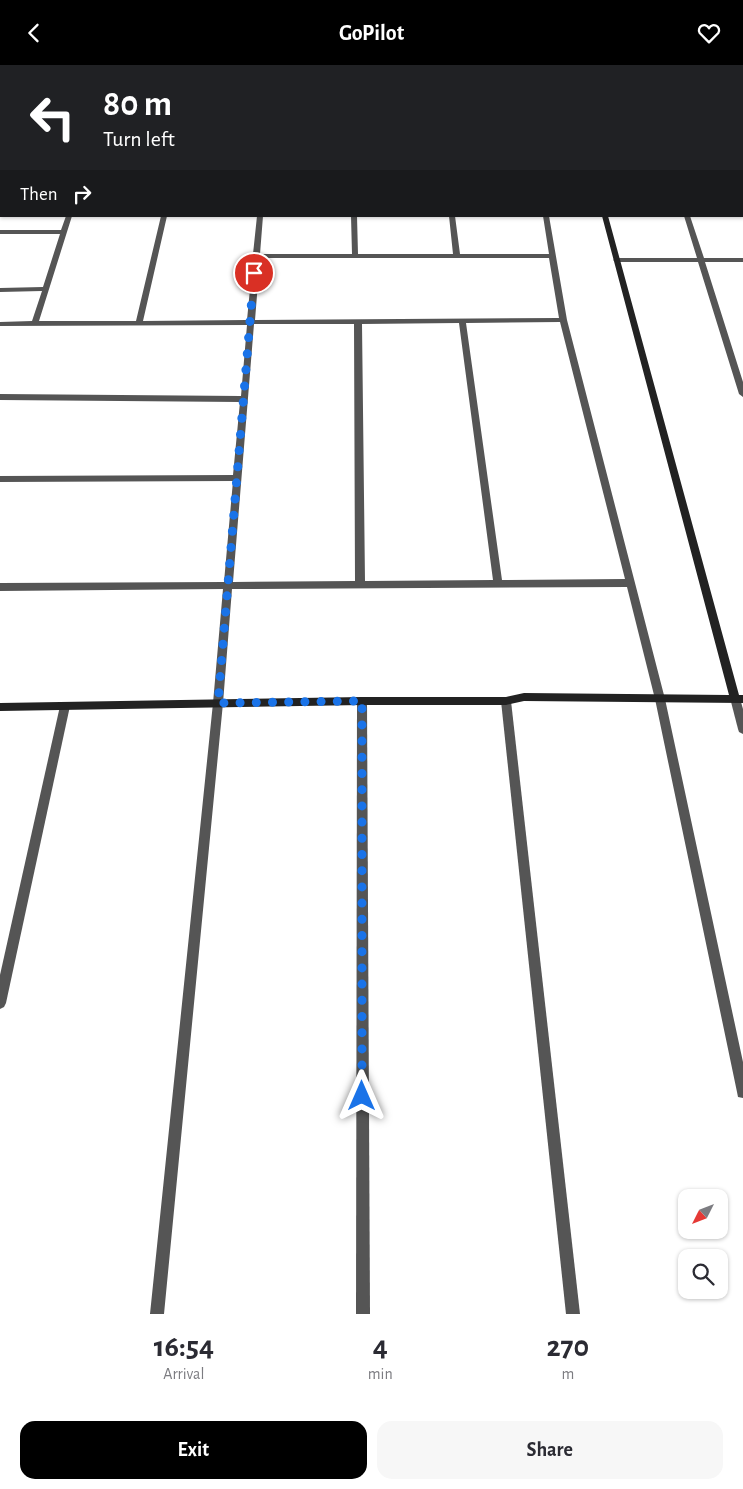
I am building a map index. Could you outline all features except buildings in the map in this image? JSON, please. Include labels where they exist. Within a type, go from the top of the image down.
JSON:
[{"type":"street","points":[[35,324],[69,217]]},
{"type":"street","points":[[139,323],[164,217]]},
{"type":"street","points":[[157,1314],[218,703],[254,256],[260,217]]},
{"type":"street","points":[[354,217],[355,256]]},
{"type":"street","points":[[452,217],[457,256]]},
{"type":"street","points":[[546,217],[563,321],[660,699],[743,1093]]},
{"type":"street","points":[[605,217],[739,699],[743,729]]},
{"type":"street","points":[[687,217],[743,394]]},
{"type":"street","points":[[0,232],[64,232]]},
{"type":"street","points":[[254,256],[552,256]]},
{"type":"street","points":[[616,260],[743,260]]},
{"type":"street","points":[[0,290],[45,289]]},
{"type":"street","points":[[462,321],[498,584]]},
{"type":"street","points":[[0,324],[563,321]]},
{"type":"street","points":[[358,322],[360,585]]},
{"type":"street","points":[[0,397],[243,399]]},
{"type":"street","points":[[0,479],[237,478]]},
{"type":"street","points":[[0,587],[629,583]]},
{"type":"street","points":[[0,707],[362,701],[506,701],[524,697],[739,699]]},
{"type":"street","points":[[362,701],[363,1314]]},
{"type":"street","points":[[506,701],[573,1314]]},
{"type":"street","points":[[0,1003],[66,706]]},
{"type":"route","points":[[254,273],[218,703],[362,701],[362,1096]]}]
